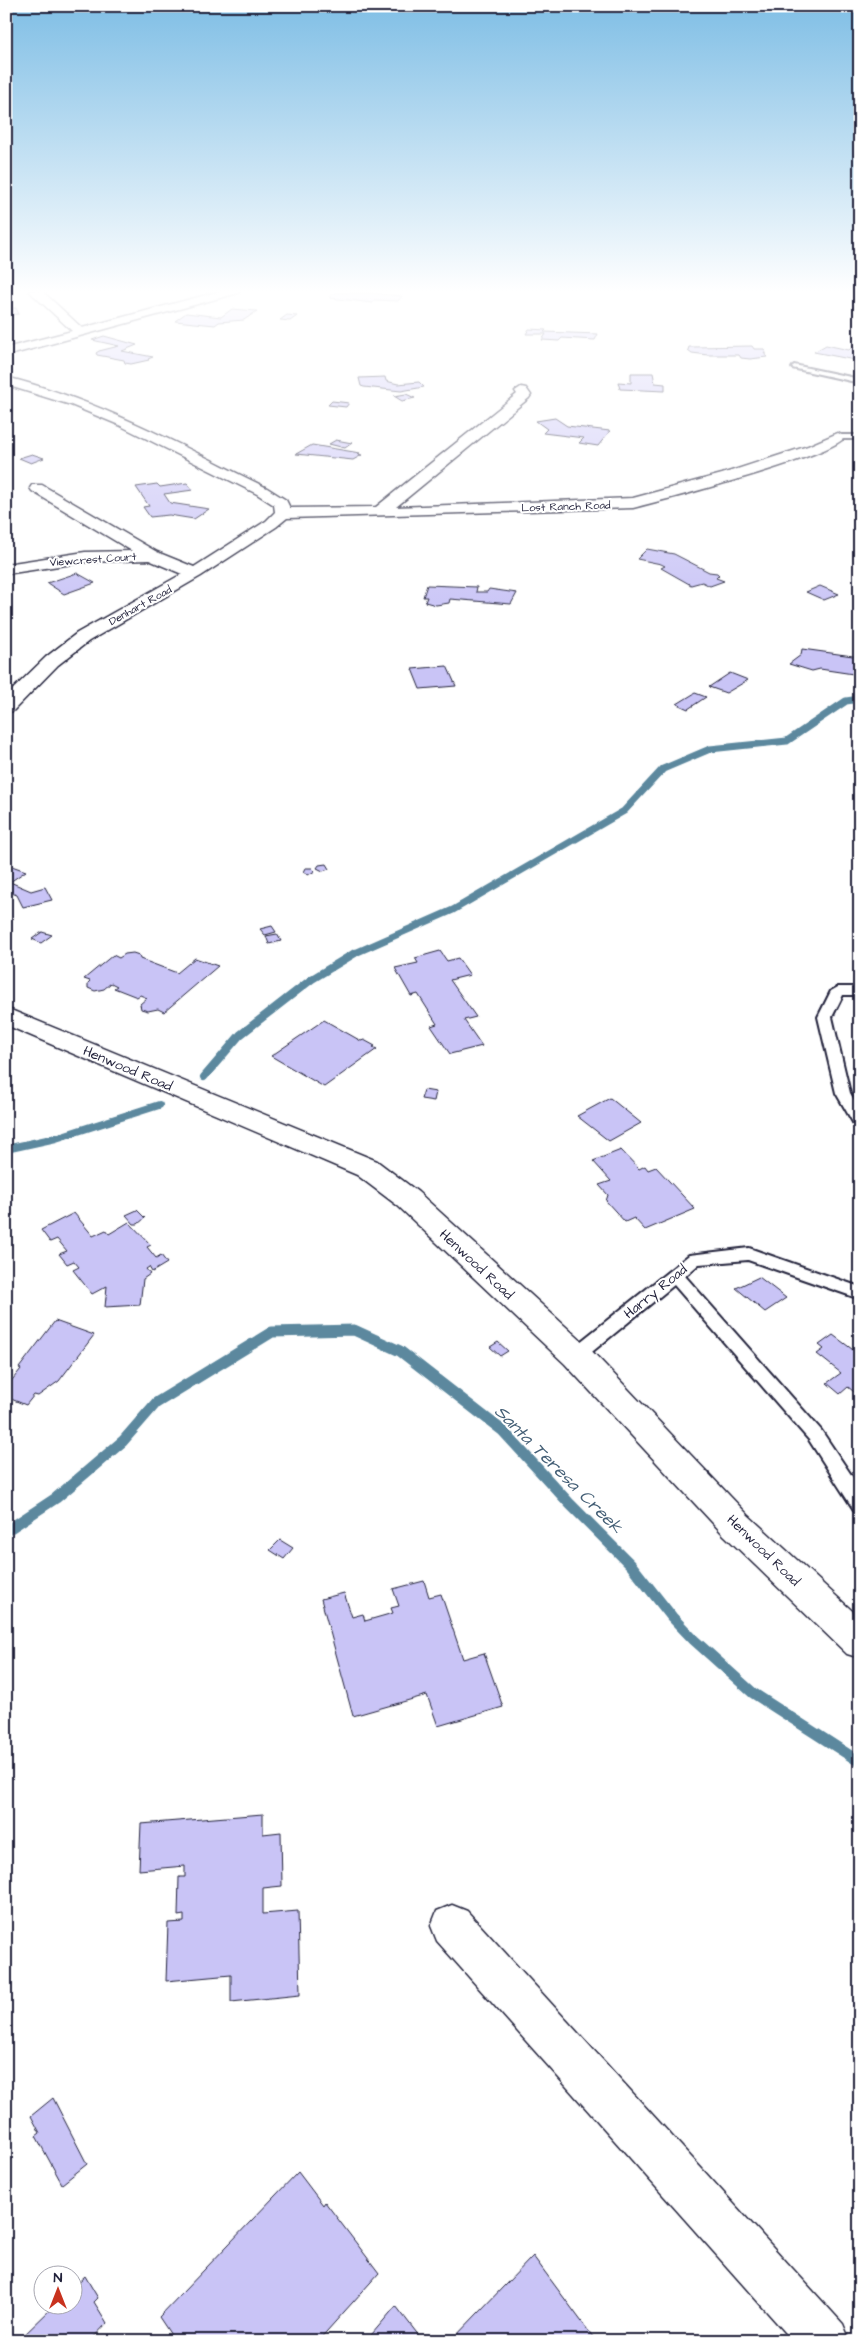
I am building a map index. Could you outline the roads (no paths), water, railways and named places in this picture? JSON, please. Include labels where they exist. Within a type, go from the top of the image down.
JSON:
[{"type":"street","points":[[71,401],[124,422],[262,491],[281,503],[283,513]]},
{"type":"street","points":[[380,512],[517,401]]},
{"type":"street","name":"Lost Ranch Road","points":[[283,513],[380,512],[633,503],[683,491],[727,477],[812,448],[838,437]]},
{"type":"street","name":"Viewcrest Court","points":[[36,488],[150,555],[196,573]]},
{"type":"street","name":"Denhart Road","points":[[6,707],[52,661],[83,637],[196,573],[272,524],[283,513]]},
{"type":"street","name":"Viewcrest Court","points":[[6,569],[86,557],[150,555]]},
{"type":"street","name":"Henwood Road","points":[[6,1016],[367,1168],[408,1199],[576,1356],[736,1524],[860,1642]]},
{"type":"street","points":[[452,1926],[826,2341]]},
{"type":"lane","points":[[838,437],[860,437]]},
{"type":"lane","points":[[860,992],[838,991],[825,1017],[843,1093],[860,1123]]},
{"type":"lane","name":"Harry Road","points":[[576,1356],[695,1260],[749,1254],[860,1293]]},
{"type":"lane","points":[[675,1275],[815,1435],[860,1504]]},
{"type":"waterway","points":[[354,953],[453,910],[624,811],[663,769],[710,749],[787,741],[846,701],[860,699]]},
{"type":"waterway","points":[[204,1077],[240,1035],[312,979],[354,953]]},
{"type":"waterway","points":[[6,1149],[56,1138],[159,1105]]},
{"type":"waterway","name":"Santa Teresa Creek","points":[[6,1531],[56,1498],[123,1441],[156,1403],[272,1332],[354,1330],[400,1351],[503,1431],[570,1504],[631,1565],[672,1617],[694,1640],[753,1693],[860,1762]]}]
